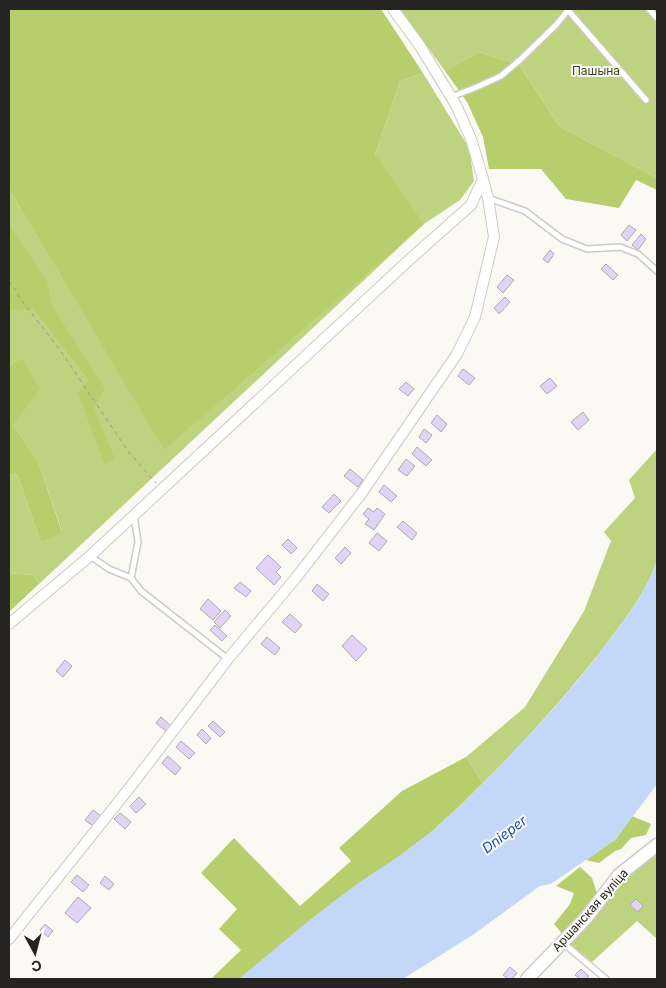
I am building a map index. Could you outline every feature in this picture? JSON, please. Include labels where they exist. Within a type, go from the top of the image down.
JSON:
[{"type":"street","points":[[9,939],[125,794],[228,659],[295,579],[361,494],[457,354],[475,317],[494,237],[483,179],[471,139],[456,105],[420,46],[393,9]]},
{"type":"street","points":[[9,624],[90,556],[471,205],[483,179]]},
{"type":"street","name":"Аршанская вуліца","points":[[527,979],[586,918],[619,875],[657,845]]},
{"type":"lane","points":[[451,97],[502,76],[556,25],[568,9],[646,100]]},
{"type":"lane","points":[[649,9],[657,18]]},
{"type":"lane","points":[[488,198],[525,211],[562,239],[587,249],[620,247],[638,254],[657,271]]},
{"type":"lane","points":[[131,578],[138,542],[134,515]]},
{"type":"lane","points":[[90,556],[109,569],[131,578],[141,592],[228,659]]},
{"type":"lane","points":[[562,943],[606,979]]},
{"type":"path","points":[[9,281],[60,350],[128,451],[162,489]]},
{"type":"green space","points":[[9,9],[381,9],[423,73],[400,81],[375,155],[424,224],[164,450],[9,189]]},
{"type":"green space","name":"Пашына","points":[[400,9],[657,9],[657,178],[560,127],[519,65],[479,52],[445,71]]},
{"type":"green space","points":[[479,52],[519,65],[560,127],[657,178],[657,190],[636,180],[619,208],[566,199],[541,169],[489,169],[483,137],[467,102],[445,71]]},
{"type":"green space","points":[[423,73],[469,148],[474,181],[460,200],[424,224],[39,584],[34,575],[9,573],[9,476],[17,474],[41,543],[62,531],[38,461],[13,425],[22,358],[9,365],[9,189],[164,449],[375,155],[400,81]]},
{"type":"green space","points":[[9,225],[47,281],[51,304],[105,389],[94,408],[115,459],[104,464],[78,393],[89,380],[33,309],[9,310]]},
{"type":"green space","points":[[22,358],[40,389],[13,425],[38,461],[62,532],[41,543],[17,474],[9,476],[9,365]]},
{"type":"green space","points":[[657,449],[657,560],[653,572],[627,616],[576,682],[483,783],[466,757],[525,707],[584,611],[611,541],[604,532],[635,498],[629,480]]},
{"type":"green space","points":[[9,573],[34,575],[39,584],[9,612]]},
{"type":"green space","points":[[466,757],[483,783],[430,833],[330,905],[239,979],[211,979],[241,950],[219,929],[237,909],[201,873],[234,838],[300,906],[351,861],[339,848],[402,791]]},
{"type":"green space","points":[[632,816],[651,824],[646,835],[631,838],[621,849],[615,851],[599,863],[586,860],[616,839]]},
{"type":"green space","points":[[657,853],[657,939],[637,921],[592,962],[569,943],[623,878]]},
{"type":"green space","points":[[580,867],[592,878],[598,896],[564,936],[554,924],[570,904],[574,893],[556,886]]},
{"type":"water","name":"Dnieper","points":[[657,560],[657,784],[616,839],[551,884],[540,886],[474,934],[403,979],[239,979],[331,903],[431,832],[484,781],[546,717],[595,659],[622,624],[638,599],[652,574]]},
{"type":"building","points":[[629,225],[636,230],[627,241],[621,235]]},
{"type":"building","points":[[641,234],[646,239],[638,250],[632,245]]},
{"type":"building","points":[[550,250],[554,254],[548,263],[543,259]]},
{"type":"building","points":[[606,264],[618,275],[613,280],[601,269]]},
{"type":"building","points":[[507,275],[514,280],[503,293],[497,287]]},
{"type":"building","points":[[505,297],[510,302],[499,314],[494,308]]},
{"type":"building","points":[[463,369],[475,378],[469,385],[458,376]]},
{"type":"building","points":[[550,378],[557,386],[547,394],[540,386]]},
{"type":"building","points":[[406,382],[414,389],[408,396],[399,389]]},
{"type":"building","points":[[583,412],[589,420],[578,430],[571,422]]},
{"type":"building","points":[[437,415],[447,424],[441,432],[431,423]]},
{"type":"building","points":[[424,429],[432,435],[426,443],[419,437]]},
{"type":"building","points":[[417,447],[432,460],[426,466],[412,454]]},
{"type":"building","points":[[406,459],[415,466],[407,476],[398,470]]},
{"type":"building","points":[[350,469],[363,480],[358,487],[344,476]]},
{"type":"building","points":[[384,485],[397,496],[391,502],[379,492]]},
{"type":"building","points":[[334,494],[341,501],[329,513],[322,507]]},
{"type":"building","points":[[368,508],[374,512],[377,508],[385,514],[374,530],[365,524],[369,519],[363,514]]},
{"type":"building","points":[[403,521],[417,533],[412,540],[397,527]]},
{"type":"building","points":[[377,533],[387,541],[379,551],[369,543]]},
{"type":"building","points":[[288,539],[297,548],[291,554],[282,545]]},
{"type":"building","points":[[345,547],[351,553],[341,564],[335,558]]},
{"type":"building","points":[[268,555],[281,567],[276,572],[281,577],[274,585],[256,568]]},
{"type":"building","points":[[240,582],[251,591],[246,597],[234,588]]},
{"type":"building","points":[[317,584],[329,594],[323,601],[312,591]]},
{"type":"building","points":[[208,599],[221,611],[213,620],[200,609]]},
{"type":"building","points":[[225,610],[231,616],[220,628],[214,622]]},
{"type":"building","points":[[290,614],[302,625],[295,633],[282,622]]},
{"type":"building","points":[[215,625],[227,636],[222,641],[210,630]]},
{"type":"building","points":[[352,635],[367,649],[356,661],[342,646]]},
{"type":"building","points":[[267,637],[280,648],[275,655],[261,644]]},
{"type":"building","points":[[65,660],[72,666],[63,677],[56,671]]},
{"type":"building","points":[[161,717],[172,727],[167,732],[156,723]]},
{"type":"building","points":[[213,721],[225,732],[220,737],[208,726]]},
{"type":"building","points":[[202,729],[211,738],[206,744],[197,735]]},
{"type":"building","points":[[181,741],[195,753],[189,759],[176,747]]},
{"type":"building","points":[[168,756],[181,768],[175,775],[162,763]]},
{"type":"building","points":[[139,797],[146,804],[136,813],[130,806]]},
{"type":"building","points":[[93,810],[101,816],[93,826],[85,820]]},
{"type":"building","points":[[120,813],[131,822],[125,829],[114,819]]},
{"type":"building","points":[[77,875],[89,885],[83,892],[71,882]]},
{"type":"building","points":[[105,876],[114,884],[109,890],[100,883]]},
{"type":"building","points":[[78,897],[91,908],[77,923],[65,913]]},
{"type":"building","points":[[636,899],[643,906],[638,912],[630,905]]},
{"type":"building","points":[[45,924],[53,931],[48,937],[40,930]]},
{"type":"building","points":[[510,967],[517,973],[512,979],[508,979],[503,975]]},
{"type":"building","points":[[581,969],[589,976],[586,979],[580,979],[575,975]]}]
